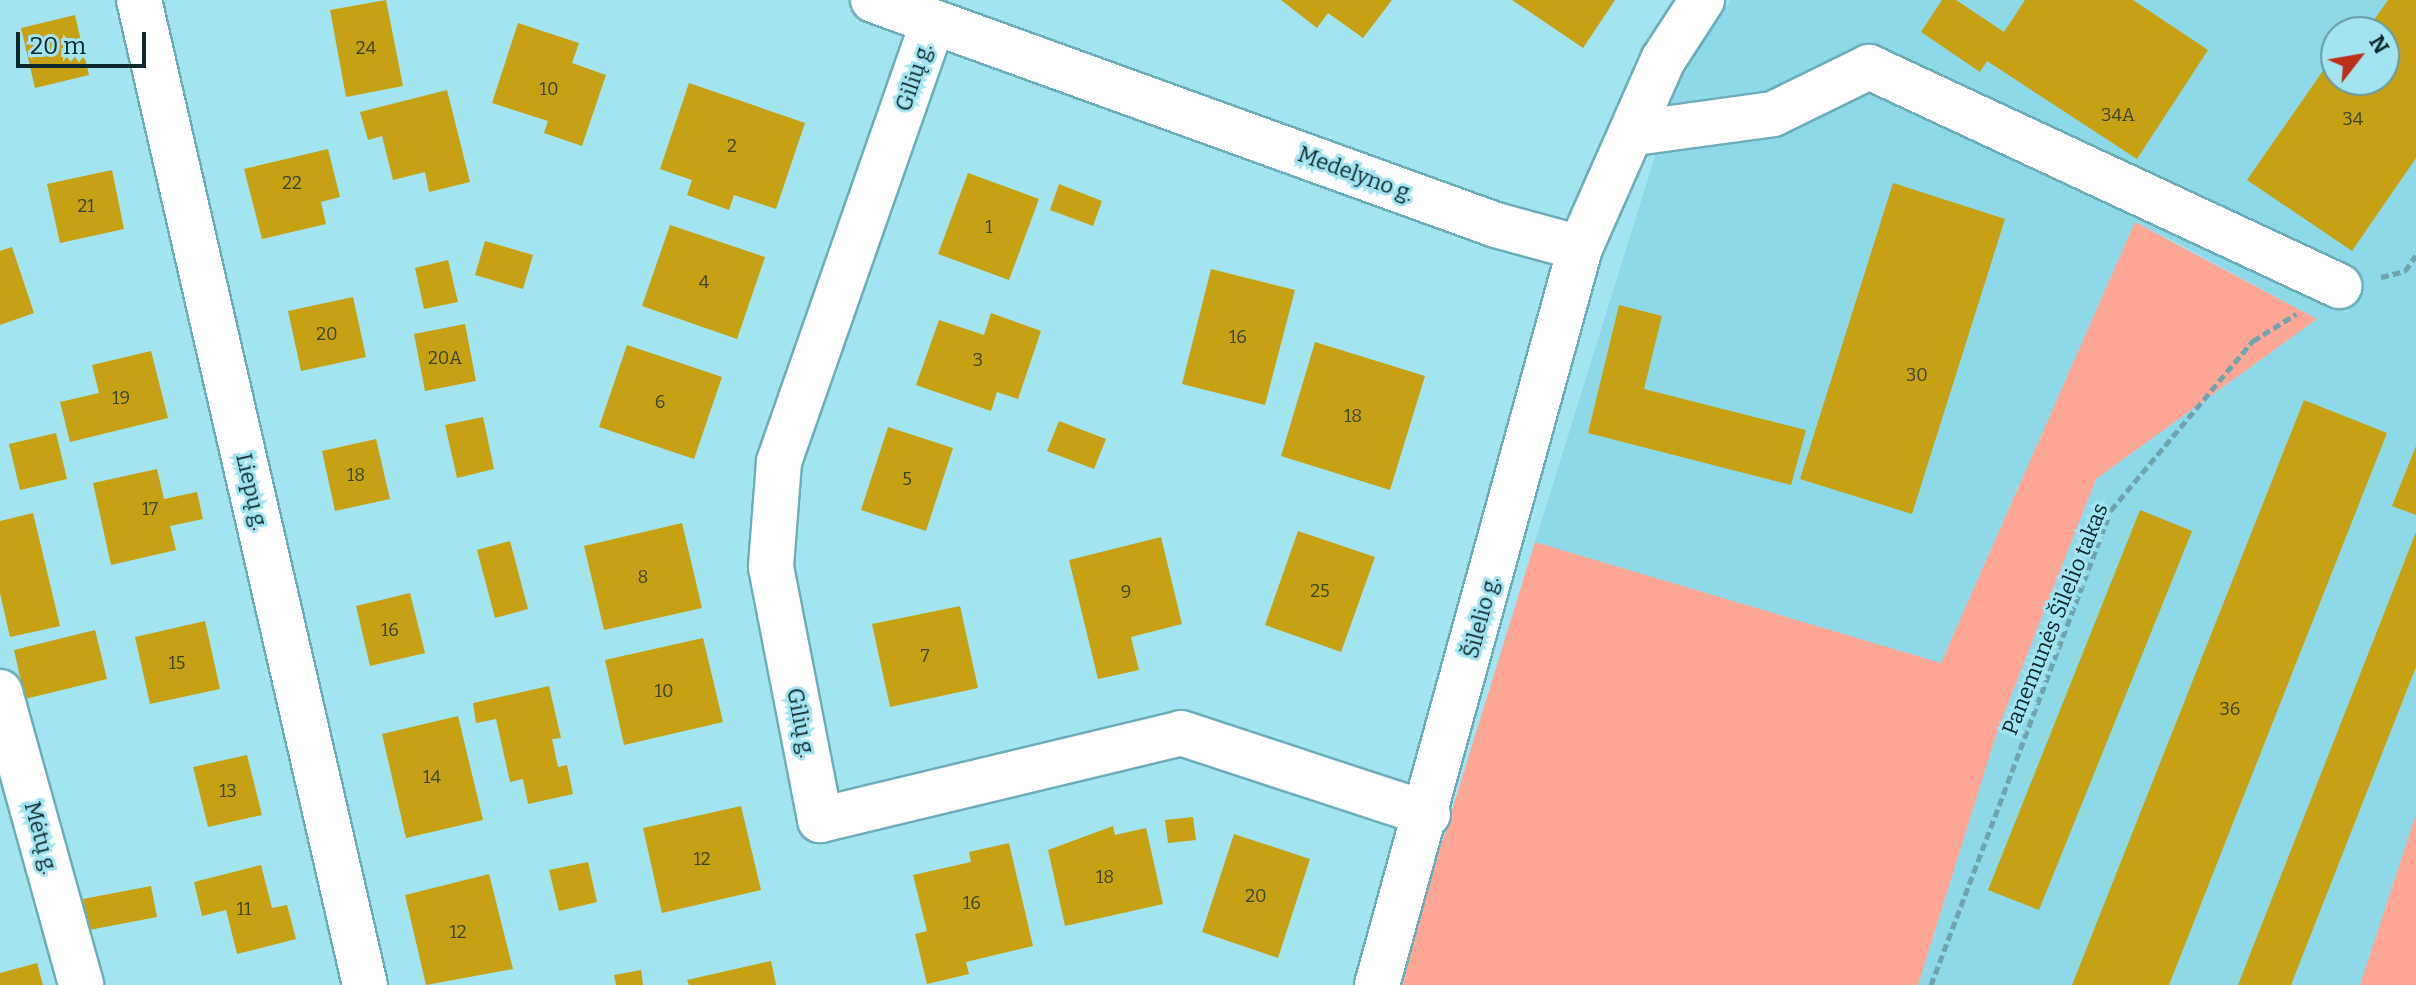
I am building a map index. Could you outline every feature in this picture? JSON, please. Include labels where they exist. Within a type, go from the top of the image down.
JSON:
[{"type":"street","name":"Liepų g.","points":[[139,0],[365,985]]},
{"type":"street","name":"Medelyno g.","points":[[873,0],[1496,225],[1580,248]]},
{"type":"street","points":[[1580,248],[1635,133],[1663,60],[1702,0]]},
{"type":"street","name":"Gilių g.","points":[[933,22],[779,462],[771,567],[820,820],[1181,733],[1428,814]]},
{"type":"street","points":[[1635,133],[1773,114],[1869,67],[2339,286]]},
{"type":"street","name":"Šilelio g.","points":[[1377,985],[1428,814],[1580,248]]},
{"type":"street","name":"Mėtų g.","points":[[0,692],[81,985]]},
{"type":"path","name":"Panemunės Šilelio takas","points":[[1931,985],[2111,510],[2253,341],[2339,286],[2405,271],[2416,255]]},
{"type":"shaded area","points":[[1731,0],[2416,0],[2416,814],[2360,985],[1918,985],[1998,729],[2096,479],[2317,319],[2183,246],[2135,222],[1941,663],[1535,542],[1679,79]]},
{"type":"shaded area","points":[[2135,222],[2317,319],[2096,479],[1998,729],[1918,985],[1398,985],[1535,542],[1941,663]]},
{"type":"shaded area","points":[[2416,814],[2416,985],[2360,985]]},
{"type":"building","points":[[386,0],[403,86],[346,97],[330,10]]},
{"type":"building","points":[[1281,0],[1392,0],[1363,38],[1328,13],[1317,28]]},
{"type":"building","points":[[1512,0],[1615,0],[1583,48]]},
{"type":"building","points":[[1942,0],[1956,0],[2004,32],[2025,0],[2133,0],[2208,50],[2137,159],[1987,61],[1980,72],[1921,32]]},
{"type":"building","points":[[2388,0],[2416,0],[2416,158],[2352,251],[2247,180],[2320,75],[2320,96],[2400,96],[2400,16],[2377,16]]},
{"type":"building","points":[[75,15],[89,75],[35,88],[21,28]]},
{"type":"building","points":[[518,23],[579,43],[572,63],[606,75],[582,146],[544,133],[548,121],[492,103]]},
{"type":"building","points":[[689,83],[805,123],[776,209],[734,195],[729,210],[687,195],[692,180],[660,169]]},
{"type":"building","points":[[447,90],[470,182],[429,192],[425,172],[393,180],[382,136],[368,140],[360,112]]},
{"type":"building","points":[[328,149],[340,197],[321,202],[326,224],[262,239],[244,169]]},
{"type":"building","points":[[112,170],[124,229],[60,243],[47,184]]},
{"type":"building","points":[[968,173],[1039,199],[1009,280],[938,254]]},
{"type":"building","points":[[1893,183],[2005,219],[1912,514],[1800,479]]},
{"type":"building","points":[[1059,184],[1102,201],[1093,226],[1050,210]]},
{"type":"building","points":[[670,225],[765,257],[737,339],[642,306]]},
{"type":"building","points":[[485,241],[533,255],[523,289],[475,275]]},
{"type":"building","points":[[12,247],[34,313],[0,325],[0,251]]},
{"type":"building","points":[[448,260],[458,302],[424,309],[415,268]]},
{"type":"building","points":[[1211,269],[1295,290],[1265,405],[1182,384]]},
{"type":"building","points":[[353,297],[366,357],[301,371],[288,311]]},
{"type":"building","points":[[1619,305],[1662,316],[1644,389],[1806,430],[1791,485],[1588,433]]},
{"type":"building","points":[[991,313],[1041,331],[1018,399],[997,392],[991,411],[916,385],[939,320],[984,335]]},
{"type":"building","points":[[465,324],[476,381],[425,391],[414,334]]},
{"type":"building","points":[[1315,342],[1425,376],[1390,490],[1281,456]]},
{"type":"building","points":[[627,345],[722,377],[694,459],[599,427]]},
{"type":"building","points":[[151,351],[168,418],[70,442],[60,402],[99,393],[92,365]]},
{"type":"building","points":[[2304,400],[2387,433],[2169,985],[2072,985]]},
{"type":"building","points":[[483,417],[494,469],[457,478],[445,425]]},
{"type":"building","points":[[1059,421],[1106,439],[1094,469],[1047,451]]},
{"type":"building","points":[[888,427],[953,448],[926,531],[861,510]]},
{"type":"building","points":[[56,433],[67,479],[20,490],[9,444]]},
{"type":"building","points":[[376,439],[390,499],[335,511],[322,451]]},
{"type":"building","points":[[2416,446],[2416,515],[2392,506]]},
{"type":"building","points":[[157,469],[164,499],[197,492],[203,519],[170,526],[176,550],[111,565],[93,483]]},
{"type":"building","points":[[2140,510],[2192,531],[2039,910],[1988,890]]},
{"type":"building","points":[[33,513],[60,626],[10,637],[0,593],[0,521]]},
{"type":"building","points":[[682,523],[702,608],[604,630],[584,546]]},
{"type":"building","points":[[1298,531],[1375,557],[1341,652],[1265,625]]},
{"type":"building","points":[[2416,532],[2416,667],[2291,985],[2238,985]]},
{"type":"building","points":[[1161,537],[1182,624],[1131,637],[1139,670],[1098,679],[1069,560]]},
{"type":"building","points":[[510,541],[528,609],[495,618],[477,550]]},
{"type":"building","points":[[410,593],[425,653],[370,666],[356,606]]},
{"type":"building","points":[[960,606],[978,688],[890,707],[872,624]]},
{"type":"building","points":[[205,621],[220,689],[150,704],[135,637]]},
{"type":"building","points":[[95,630],[107,679],[25,699],[14,650]]},
{"type":"building","points":[[703,638],[723,722],[624,745],[605,660]]},
{"type":"building","points":[[549,686],[561,738],[552,739],[558,767],[567,765],[573,794],[528,804],[523,779],[510,782],[496,719],[476,723],[473,703]]},
{"type":"building","points":[[458,716],[483,820],[406,838],[382,734]]},
{"type":"building","points":[[247,755],[262,815],[208,827],[193,767]]},
{"type":"building","points":[[741,806],[761,890],[662,913],[643,828]]},
{"type":"building","points":[[1193,817],[1196,840],[1168,843],[1165,820]]},
{"type":"building","points":[[1113,826],[1115,835],[1146,828],[1163,904],[1065,926],[1048,850]]},
{"type":"building","points":[[1234,834],[1310,859],[1278,958],[1202,932]]},
{"type":"building","points":[[1009,843],[1033,946],[966,962],[969,974],[927,984],[915,934],[927,931],[913,875],[971,862],[969,852]]},
{"type":"building","points":[[588,862],[597,902],[559,911],[549,870]]},
{"type":"building","points":[[261,865],[272,908],[287,905],[296,939],[237,954],[226,910],[202,916],[194,882]]},
{"type":"building","points":[[489,874],[513,969],[426,985],[405,895]]},
{"type":"building","points":[[151,886],[157,917],[89,930],[83,899]]},
{"type":"building","points":[[771,961],[776,985],[689,985],[687,980]]},
{"type":"building","points":[[37,963],[43,985],[0,985],[0,973]]},
{"type":"building","points":[[641,970],[643,985],[616,985],[614,975]]}]
